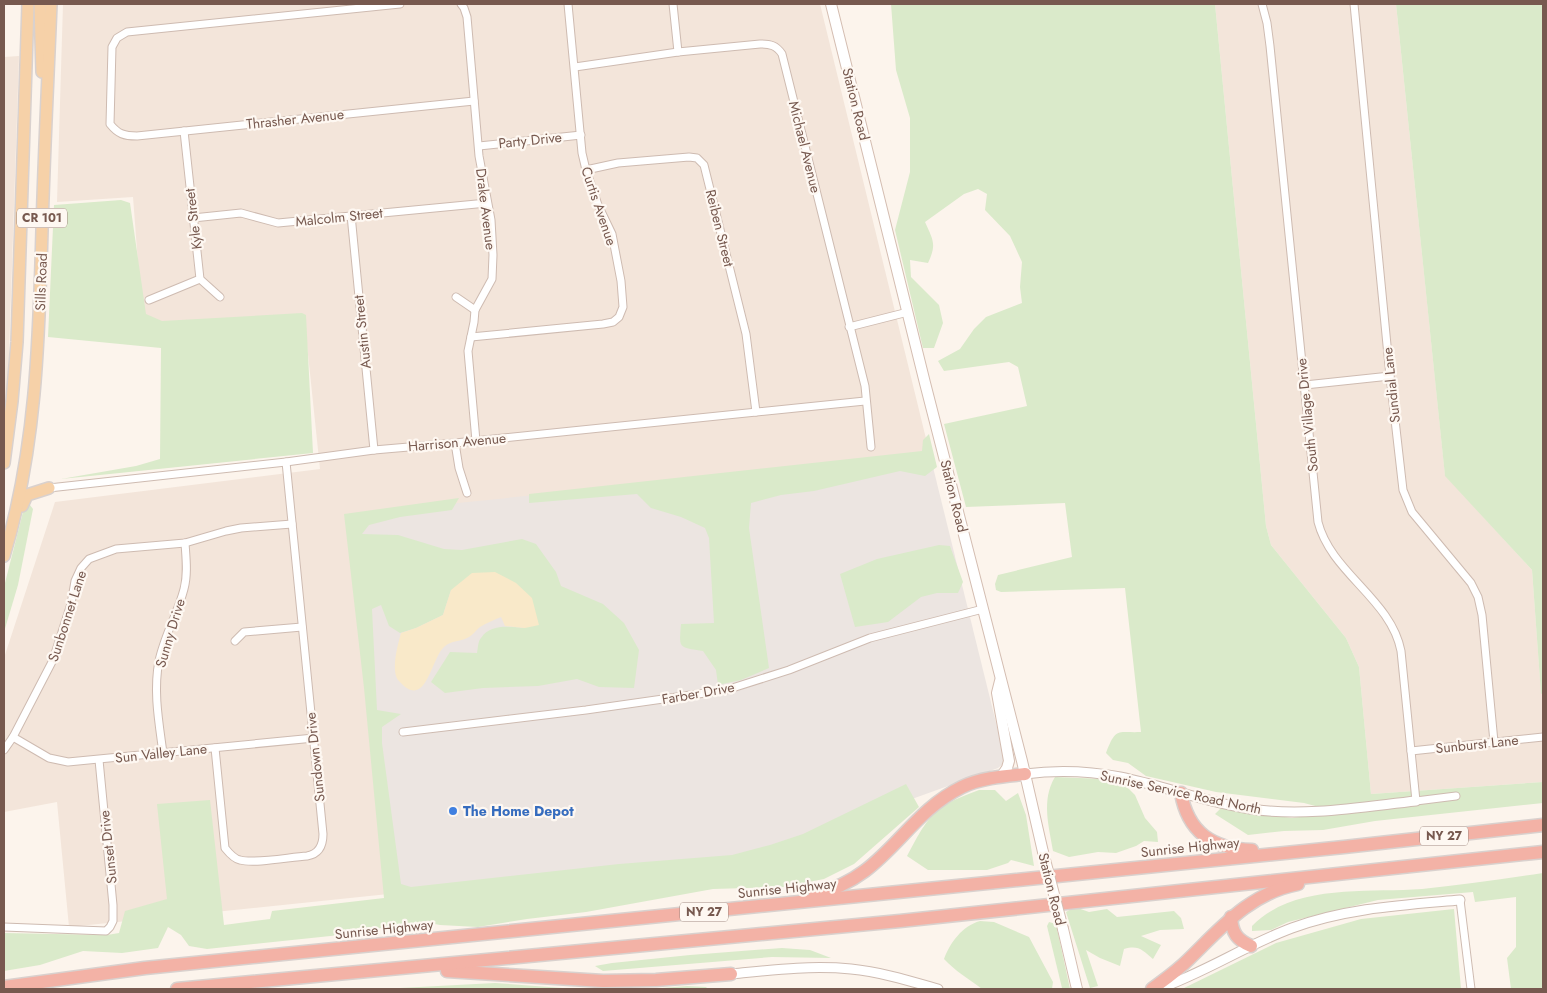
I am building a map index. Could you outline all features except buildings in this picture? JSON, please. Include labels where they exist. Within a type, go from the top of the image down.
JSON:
[{"type":"highway","points":[[747,907],[774,899],[819,893],[848,882],[880,860],[919,819],[944,797],[962,786],[1001,777],[1025,774]]},
{"type":"highway","points":[[1181,793],[1185,810],[1192,825],[1203,836],[1226,847],[1255,850],[1344,847]]},
{"type":"highway","name":"Sunrise Highway","points":[[4,986],[144,968],[1344,847],[1543,825]]},
{"type":"highway","name":"NY 27","points":[[177,989],[910,920],[1543,852]]},
{"type":"highway","points":[[1152,989],[1177,970],[1231,918],[1260,897],[1291,885],[1330,880],[1378,870]]},
{"type":"highway","points":[[1231,918],[1234,934],[1242,942],[1251,946]]},
{"type":"highway","points":[[336,975],[451,971],[552,979],[630,981],[731,974]]},
{"type":"main road","name":"Sills Road","points":[[4,463],[17,342],[28,4]]},
{"type":"main road","points":[[40,4],[40,47],[46,111]]},
{"type":"main road","name":"Sills Road","points":[[4,556],[18,503],[31,431],[38,362],[50,4]]},
{"type":"main road","name":"Station Road","points":[[831,4],[1025,774],[1077,989]]},
{"type":"main road","points":[[31,431],[29,480],[33,485],[49,488]]},
{"type":"main road","points":[[4,564],[10,552],[25,496],[49,488]]},
{"type":"main road","points":[[1001,678],[997,693],[1008,761],[1007,768],[1001,777]]},
{"type":"street","name":"Thrasher Avenue","points":[[400,4],[127,32],[117,38],[112,47],[110,124],[117,132],[131,136],[474,101]]},
{"type":"street","name":"Drake Avenue","points":[[461,4],[466,17],[479,146],[490,220],[492,255],[492,279],[475,310],[468,351],[476,441]]},
{"type":"street","name":"Curtis Avenue","points":[[471,336],[594,326],[612,322],[619,317],[623,307],[612,234],[598,204],[586,170],[568,4]]},
{"type":"street","points":[[673,4],[678,52]]},
{"type":"street","name":"South Village Drive","points":[[1262,4],[1270,46],[1317,514],[1321,532],[1329,549],[1385,617],[1397,636],[1401,651],[1416,801]]},
{"type":"street","name":"Sundial Lane","points":[[1354,4],[1402,482],[1408,505],[1466,577],[1475,590],[1480,603],[1494,742]]},
{"type":"street","name":"Michael Avenue","points":[[574,67],[678,52],[770,44],[782,54],[865,386],[871,448]]},
{"type":"street","name":"Kyle Street","points":[[184,131],[200,279]]},
{"type":"street","name":"Party Drive","points":[[479,146],[581,136]]},
{"type":"street","name":"Reiben Street","points":[[586,170],[618,163],[689,156],[698,158],[704,165],[746,334],[756,412]]},
{"type":"street","name":"Malcolm Street","points":[[193,218],[242,213],[278,223],[487,203]]},
{"type":"street","name":"Austin Street","points":[[350,215],[374,450]]},
{"type":"street","points":[[149,300],[200,279],[220,298]]},
{"type":"street","points":[[456,297],[475,310]]},
{"type":"street","points":[[849,327],[908,312]]},
{"type":"street","points":[[1305,385],[1390,376]]},
{"type":"street","name":"Harrison Avenue","points":[[49,488],[286,462],[374,450],[866,401]]},
{"type":"street","points":[[455,443],[459,468],[467,493]]},
{"type":"street","name":"Sundown Drive","points":[[215,748],[225,848],[238,860],[256,861],[311,855],[319,850],[322,843],[314,738],[286,462]]},
{"type":"street","name":"Sunbonnet Lane","points":[[4,750],[13,737],[53,660],[71,604],[75,581],[81,568],[89,558],[116,549],[185,543],[241,528],[292,524]]},
{"type":"street","name":"Sunny Drive","points":[[163,753],[157,705],[159,661],[184,589],[187,561],[185,543]]},
{"type":"street","name":"Farber Drive","points":[[403,732],[586,710],[726,690],[788,670],[870,638],[984,610]]},
{"type":"street","points":[[235,641],[244,632],[302,627]]},
{"type":"street","name":"Sun Valley Lane","points":[[13,737],[49,758],[68,762],[314,738]]},
{"type":"street","name":"Sunburst Lane","points":[[1411,751],[1543,737]]},
{"type":"street","name":"Sunset Drive","points":[[4,927],[106,931],[110,927],[113,921],[113,898],[99,760]]},
{"type":"street","name":"Sunrise Service Road North","points":[[1025,774],[1058,772],[1106,775],[1134,780],[1249,809],[1287,812],[1319,811],[1456,796]]},
{"type":"street","points":[[1158,989],[1195,974],[1292,928],[1344,913],[1383,907],[1460,900],[1471,989]]},
{"type":"street","points":[[731,974],[802,968],[863,970],[938,989]]},
{"type":"shaded area","points":[[63,4],[820,4],[930,455],[398,893],[69,927],[57,802],[4,812],[4,658],[55,502],[320,469],[304,316],[143,329],[133,197],[57,202]]},
{"type":"shaded area","points":[[1215,4],[1396,4],[1445,475],[1532,570],[1541,693],[1543,693],[1543,782],[1371,794],[1359,667],[1346,638],[1271,545],[1266,526]]},
{"type":"shaded area","points":[[19,56],[8,384],[4,410],[4,57]]},
{"type":"shaded area","points":[[930,455],[1003,751],[1003,764],[998,768],[734,863],[398,893],[349,514]]},
{"type":"green space","points":[[891,4],[1215,4],[1266,526],[1271,545],[1346,638],[1359,667],[1371,794],[1543,782],[1543,803],[1375,821],[1323,830],[1284,831],[1248,835],[1215,814],[1221,808],[1292,818],[1338,812],[1304,803],[1216,792],[1146,776],[1128,763],[1113,760],[1106,753],[1112,739],[1118,733],[1141,732],[1125,588],[1001,592],[996,590],[995,584],[998,575],[1072,557],[1065,503],[966,507],[944,424],[1027,406],[1018,367],[1009,362],[944,371],[938,361],[960,349],[974,329],[986,317],[1022,303],[1020,287],[1022,262],[1010,236],[985,210],[987,194],[978,189],[964,194],[925,222],[933,242],[932,251],[928,263],[910,260],[911,277],[939,305],[943,323],[934,348],[923,348],[895,230],[910,172],[910,118],[896,70]]},
{"type":"green space","points":[[1396,4],[1543,4],[1543,693],[1541,694],[1532,570],[1445,476]]},
{"type":"green space","points":[[121,200],[130,203],[146,314],[162,321],[302,313],[306,315],[313,453],[61,479],[136,466],[160,459],[161,348],[48,337],[54,205]]},
{"type":"green space","points":[[929,434],[937,467],[925,476],[900,471],[814,491],[781,495],[751,503],[749,528],[769,668],[741,680],[718,685],[716,670],[703,651],[689,649],[680,642],[681,624],[714,623],[709,538],[705,528],[681,517],[651,508],[637,494],[529,503],[529,494],[922,451],[923,440]]},
{"type":"green space","points":[[459,498],[452,510],[400,517],[369,525],[362,534],[398,535],[444,549],[462,550],[522,539],[536,544],[556,572],[561,586],[603,604],[624,623],[639,650],[634,688],[599,687],[577,679],[538,686],[483,688],[445,693],[431,682],[450,652],[477,653],[480,639],[490,630],[501,627],[525,628],[451,590],[443,615],[416,628],[400,633],[389,626],[381,605],[372,609],[377,710],[401,714],[382,727],[382,743],[401,884],[411,887],[619,864],[732,855],[803,834],[906,784],[919,807],[854,864],[824,879],[783,887],[713,889],[586,912],[478,927],[440,925],[424,922],[359,933],[207,949],[189,946],[181,935],[168,927],[158,948],[122,953],[83,951],[40,965],[4,971],[4,933],[107,935],[119,933],[125,911],[167,899],[157,804],[210,800],[224,925],[270,919],[272,911],[384,898],[364,688],[344,514]]},
{"type":"green space","points":[[26,500],[33,509],[18,585],[4,632],[4,587]]},
{"type":"green space","points":[[939,545],[950,546],[963,582],[958,593],[937,593],[921,597],[888,622],[855,627],[840,574],[877,559]]},
{"type":"green space","points":[[1055,777],[1104,779],[1123,783],[1135,795],[1145,818],[1157,832],[1158,842],[1144,841],[1116,853],[1098,852],[1069,857],[1053,851],[1047,804],[1048,795]]},
{"type":"green space","points":[[979,790],[995,790],[1006,801],[1018,793],[1026,815],[1034,866],[1011,860],[1008,863],[987,870],[928,870],[907,856],[928,820],[934,814],[951,802]]},
{"type":"green space","points":[[1543,873],[1543,989],[1511,989],[1507,958],[1516,947],[1516,897],[1475,902],[1473,892],[1378,900],[1288,922],[1271,930],[1252,931],[1252,926],[1269,912],[1310,896],[1355,891],[1422,889]]},
{"type":"green space","points":[[1075,907],[1089,912],[1107,909],[1117,917],[1174,911],[1181,918],[1184,929],[1160,930],[1141,936],[1161,945],[1153,959],[1140,949],[1124,949],[1120,966],[1086,950],[1098,986],[1090,988],[1066,912]]},
{"type":"green space","points":[[1454,909],[1461,989],[1182,989],[1276,943],[1361,919]]},
{"type":"green space","points":[[980,921],[994,922],[1029,937],[1053,982],[1052,989],[982,989],[948,963],[944,959],[953,941],[962,931]]},
{"type":"green space","points":[[1049,922],[1056,924],[1070,989],[1062,988],[1047,926]]},
{"type":"green space","points":[[782,948],[810,950],[831,958],[772,957],[603,971],[595,966],[690,955]]},
{"type":"green space","points":[[495,983],[576,989],[381,989]]},
{"type":"green space","points":[[687,986],[706,987],[708,989],[648,989]]},
{"type":"sand","points":[[495,572],[516,583],[532,598],[539,625],[525,628],[505,626],[501,617],[487,623],[469,637],[444,647],[422,687],[416,690],[408,689],[396,677],[395,671],[401,633],[443,615],[451,590],[472,573]]},
{"type":"place","name":"The Home Depot","points":[[453,811]]}]
